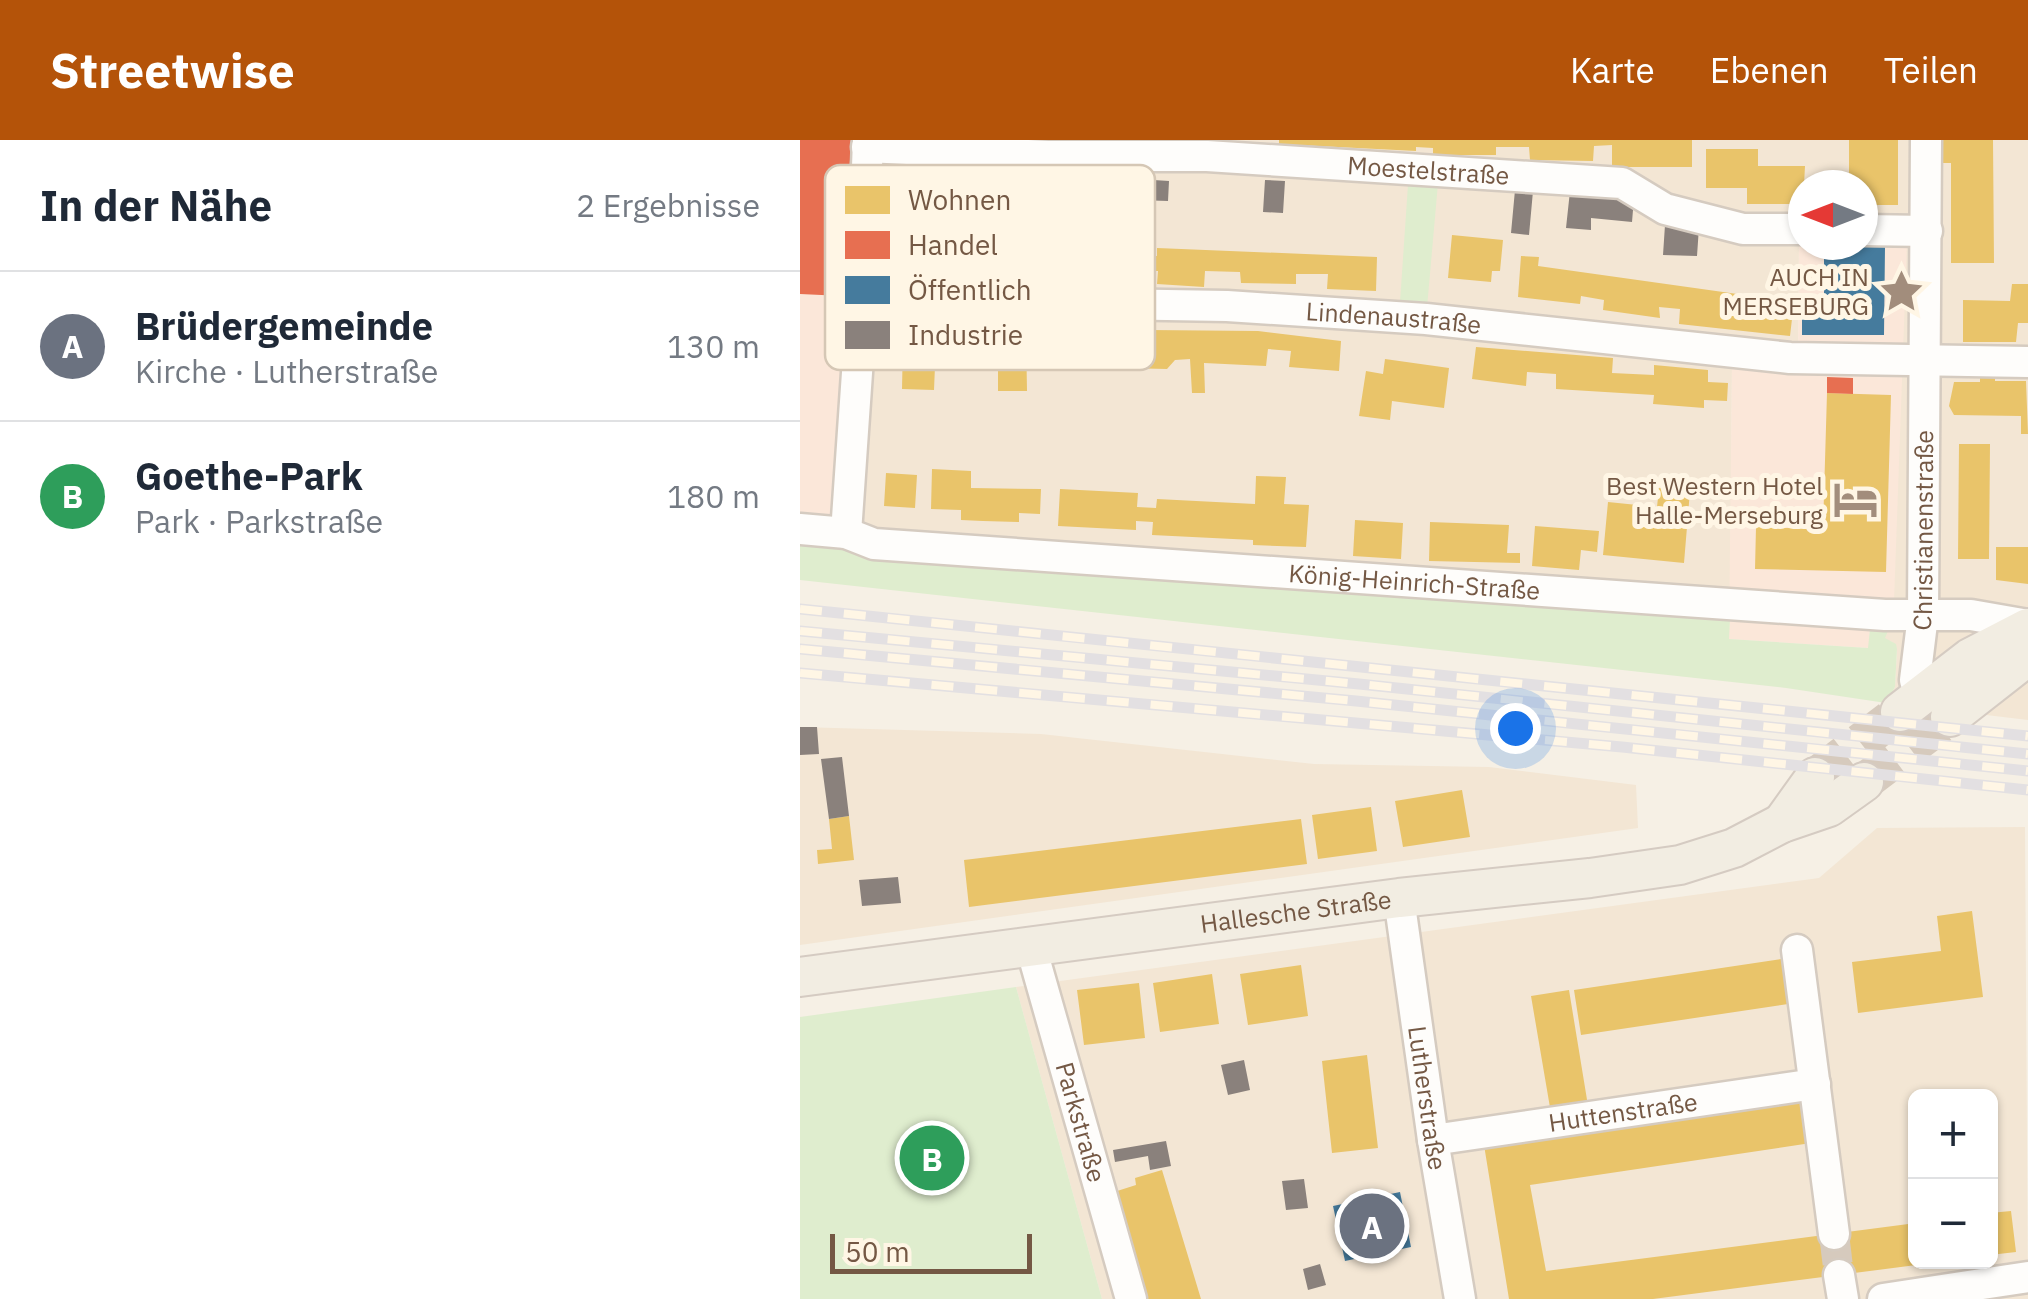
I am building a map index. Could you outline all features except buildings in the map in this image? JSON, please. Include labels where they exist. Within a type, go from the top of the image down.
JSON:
[{"type":"main road","name":"König-Heinrich-Straße","points":[[1923,709],[1970,658],[2028,626]]},
{"type":"main road","points":[[1923,709],[2028,656]]},
{"type":"main road","name":"Hallesche Straße","points":[[1782,823],[1815,777]]},
{"type":"main road","name":"Hallesche Straße","points":[[800,977],[1680,865],[1734,848],[1782,823],[1829,807],[1864,782]]},
{"type":"street","name":"Christianenstraße","points":[[1923,709],[1915,680],[1923,615],[1926,140]]},
{"type":"street","name":"Moestelstraße","points":[[868,144],[1048,156],[1208,156],[1622,183],[1665,210],[1742,229],[1788,230]]},
{"type":"street","points":[[1878,230],[1927,230]]},
{"type":"street","name":"Lindenaustraße","points":[[1155,305],[1412,318],[1790,358],[1927,363]]},
{"type":"street","points":[[1927,363],[2028,362]]},
{"type":"street","points":[[846,533],[857,370]]},
{"type":"street","name":"König-Heinrich-Straße","points":[[800,528],[846,533],[874,544],[1885,615],[1971,615],[2028,626]]},
{"type":"street","name":"Lutherstraße","points":[[1398,898],[1460,1299]]},
{"type":"street","name":"Parkstraße","points":[[1031,946],[1132,1299]]},
{"type":"street","points":[[1797,950],[1834,1234]]},
{"type":"street","name":"Huttenstraße","points":[[1433,1140],[1816,1084]]},
{"type":"street","points":[[1883,1299],[2028,1277]]},
{"type":"shaded area","points":[[800,140],[862,140],[861,165],[825,165],[825,370],[850,370],[841,546],[800,537]]},
{"type":"shaded area","points":[[862,140],[2028,140],[2028,720],[1886,703],[1895,687],[1897,649],[1884,639],[1894,602],[1865,260],[1878,260],[1878,170],[1788,170],[1788,260],[1799,260],[1798,364],[1732,363],[1730,619],[841,546],[850,370],[1155,370],[1155,165],[861,165]]},
{"type":"shaded area","points":[[1907,241],[1894,602],[1888,631],[1870,629],[1869,648],[1729,639],[1732,362],[1798,364],[1799,260],[1878,260],[1878,244]]},
{"type":"shaded area","points":[[800,727],[1041,734],[1314,764],[1489,767],[1636,785],[1638,828],[800,945]]},
{"type":"shaded area","points":[[2025,827],[2028,1299],[1102,1299],[1016,987],[1819,878],[1877,828]]},
{"type":"green space","points":[[1409,170],[1439,172],[1426,319],[1399,317]]},
{"type":"green space","points":[[800,537],[879,553],[1730,619],[1729,639],[1868,648],[1870,629],[1888,631],[1885,638],[1896,644],[1897,649],[1895,687],[1886,703],[1786,688],[800,580]]},
{"type":"green space","points":[[1016,987],[1102,1299],[800,1299],[800,1017]]},
{"type":"tunnel","points":[[1815,777],[1900,712]]},
{"type":"tunnel","points":[[1864,782],[1950,717]]},
{"type":"tunnel","points":[[1834,1234],[1839,1275]]},
{"type":"railway","points":[[800,609],[2028,736]]},
{"type":"railway","points":[[800,631],[2028,754]]},
{"type":"railway","points":[[800,649],[1356,701],[2028,771]]},
{"type":"railway","points":[[800,673],[1622,747],[2028,790]]},
{"type":"place","name":"AUCH IN MERSEBURG","points":[[1902,291]]},
{"type":"place","name":"Best Western Hotel Halle-Merseburg","points":[[1856,500]]},
{"type":"place","name":"Goethe-Park","points":[[932,1158]]},
{"type":"place","name":"Brüdergemeinde","points":[[1372,1226]]}]
